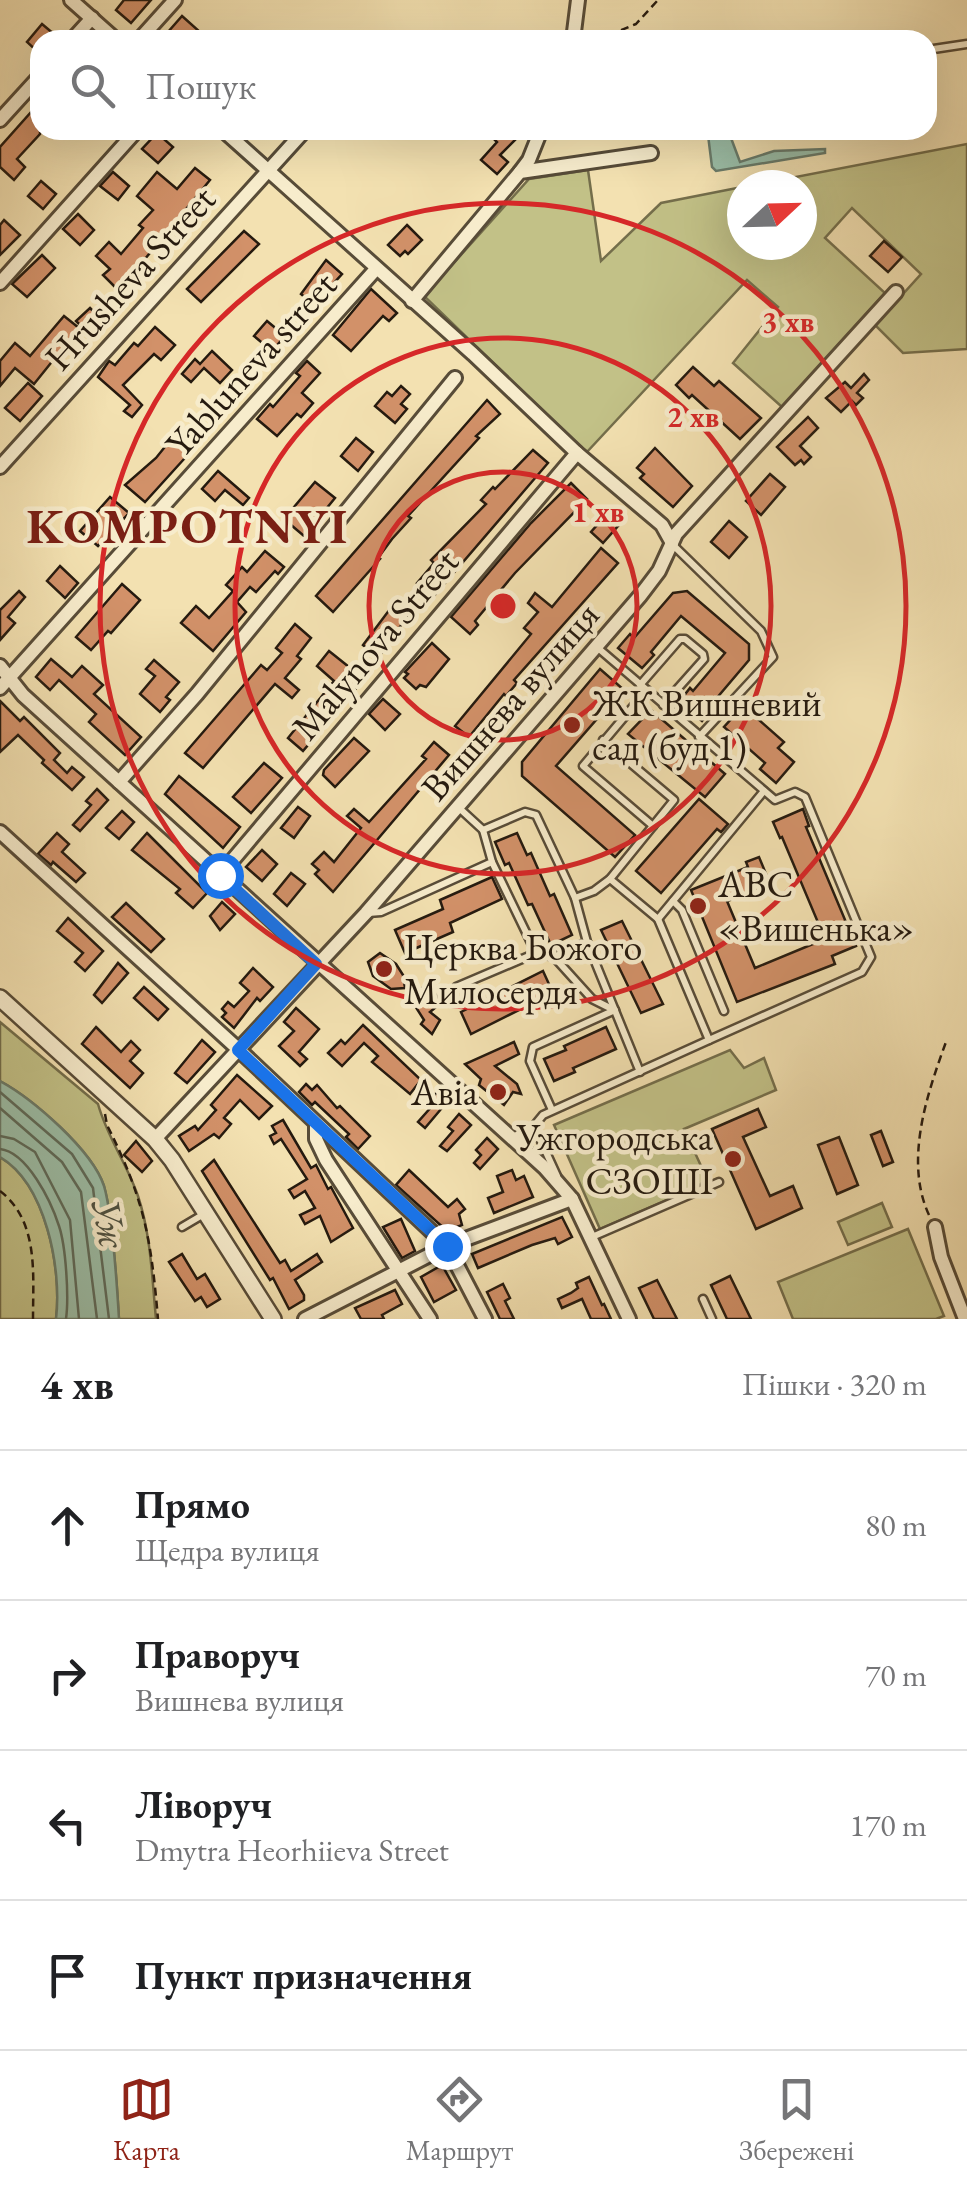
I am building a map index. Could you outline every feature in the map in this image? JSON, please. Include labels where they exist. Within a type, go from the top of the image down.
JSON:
[{"type":"street","points":[[71,0],[105,30]]},
{"type":"street","points":[[149,30],[175,0]]},
{"type":"street","points":[[574,30],[578,0]]},
{"type":"street","points":[[81,30],[92,18]]},
{"type":"street","points":[[0,120],[30,87]]},
{"type":"street","points":[[0,283],[128,140]]},
{"type":"street","points":[[233,140],[662,526],[672,543]]},
{"type":"street","name":"Hrusheva Street","points":[[0,467],[296,140]]},
{"type":"street","points":[[412,301],[530,160],[537,140]]},
{"type":"street","points":[[520,172],[651,153]]},
{"type":"street","name":"Yabluneva street","points":[[5,683],[376,270]]},
{"type":"street","name":"Вишнева вулиця","points":[[155,1139],[366,913],[659,572],[672,543],[700,507],[896,292]]},
{"type":"street","points":[[119,782],[197,694],[455,378]]},
{"type":"street","name":"Malynova Street","points":[[220,875],[577,452]]},
{"type":"street","points":[[0,666],[5,683],[24,695],[558,1182],[572,1200],[629,1319]]},
{"type":"street","points":[[0,832],[447,1246],[485,1319]]},
{"type":"street","points":[[0,998],[155,1139],[273,1319]]},
{"type":"street","points":[[316,1124],[316,1139],[326,1160],[430,1319]]},
{"type":"street","points":[[305,1319],[447,1246],[572,1200]]},
{"type":"street","points":[[935,1228],[936,1242],[965,1319]]},
{"type":"lane","points":[[937,48],[967,44]]},
{"type":"lane","points":[[672,543],[761,631],[773,657],[699,737]]},
{"type":"lane","points":[[653,826],[583,766],[680,639],[686,639],[704,654],[704,659],[663,705]]},
{"type":"lane","points":[[512,1138],[552,1110],[862,972],[871,957],[801,792],[774,800],[597,646]]},
{"type":"lane","points":[[576,898],[594,891],[610,878],[673,804],[672,797],[603,740]]},
{"type":"lane","points":[[658,919],[764,791]]},
{"type":"lane","points":[[458,807],[483,830],[492,862],[536,952]]},
{"type":"lane","points":[[483,830],[525,812],[536,815],[576,898],[587,942],[640,1072]]},
{"type":"lane","points":[[366,913],[381,912],[492,862]]},
{"type":"lane","points":[[610,878],[658,919],[709,1040]]},
{"type":"lane","points":[[674,901],[682,910],[724,1012]]},
{"type":"lane","points":[[554,957],[587,942]]},
{"type":"lane","points":[[456,987],[536,952],[554,957],[592,1000],[615,1010]]},
{"type":"lane","points":[[552,1110],[530,1061],[533,1047],[615,1010]]},
{"type":"lane","points":[[534,1126],[558,1182]]},
{"type":"lane","points":[[589,1239],[719,1182]]},
{"type":"lane","points":[[182,1227],[205,1213]]},
{"type":"lane","points":[[703,1298],[710,1318]]},
{"type":"path","points":[[621,30],[636,24],[658,0]]},
{"type":"path","points":[[935,1228],[922,1198],[919,1154],[925,1101],[946,1042]]},
{"type":"path","points":[[116,1102],[105,1114],[107,1125],[142,1206],[152,1247],[158,1319]]},
{"type":"path","points":[[0,1191],[14,1201],[28,1233],[33,1263],[33,1319]]},
{"type":"shaded area","points":[[967,144],[967,349],[903,353],[875,325],[921,274],[852,208],[825,238],[885,293],[782,407],[733,363],[778,307],[747,280],[586,453],[424,296],[529,179],[588,170],[601,261],[661,203],[727,190],[727,260],[817,260],[817,173]]},
{"type":"shaded area","points":[[0,1022],[98,1104],[142,1211],[156,1319],[119,1319],[104,1186],[75,1142],[0,1081]]},
{"type":"shaded area","points":[[730,1050],[744,1068],[764,1058],[776,1090],[684,1129],[707,1179],[697,1187],[600,1229],[554,1125]]},
{"type":"shaded area","points":[[0,1157],[29,1187],[48,1229],[56,1276],[56,1319],[0,1319]]},
{"type":"shaded area","points":[[882,1203],[892,1227],[848,1245],[838,1222]]},
{"type":"shaded area","points":[[908,1229],[944,1316],[793,1319],[778,1282]]},
{"type":"water","points":[[709,140],[732,140],[740,162],[774,151],[825,149],[825,153],[716,171]]},
{"type":"water","name":"Уж","points":[[0,1081],[75,1142],[104,1186],[119,1319],[56,1319],[56,1276],[48,1229],[29,1187],[0,1157]]},
{"type":"building","points":[[124,0],[151,0],[131,23],[116,10]]},
{"type":"building","points":[[182,16],[198,30],[170,30]]},
{"type":"building","points":[[30,113],[30,140],[34,140],[17,159],[25,167],[14,180],[0,167],[0,147]]},
{"type":"building","points":[[150,140],[165,140],[173,147],[158,163],[142,149]]},
{"type":"building","points":[[515,140],[500,155],[508,162],[497,174],[481,160],[497,142]]},
{"type":"building","points":[[195,168],[210,180],[140,265],[115,287],[103,275],[110,269],[96,256],[109,242],[121,254],[143,228],[139,225],[153,210],[137,196],[157,172],[177,189]]},
{"type":"building","points":[[113,172],[129,186],[118,200],[100,186]]},
{"type":"building","points":[[41,181],[56,194],[43,209],[28,196]]},
{"type":"building","points":[[78,214],[94,230],[80,245],[63,229]]},
{"type":"building","points":[[4,220],[20,235],[0,255],[0,225]]},
{"type":"building","points":[[407,225],[422,240],[408,254],[405,251],[400,256],[388,245]]},
{"type":"building","points":[[244,231],[259,244],[201,302],[187,289]]},
{"type":"building","points":[[884,241],[902,257],[888,272],[870,256]]},
{"type":"building","points":[[42,255],[55,268],[27,297],[12,284]]},
{"type":"building","points":[[326,260],[342,274],[314,305],[301,294]]},
{"type":"building","points":[[371,289],[397,313],[389,321],[383,316],[351,351],[333,335]]},
{"type":"building","points":[[90,308],[107,325],[93,338],[76,321]]},
{"type":"building","points":[[64,316],[79,328],[34,384],[15,368],[0,386],[0,361],[15,343],[30,356]]},
{"type":"building","points":[[267,321],[285,336],[272,351],[254,336]]},
{"type":"building","points":[[155,327],[175,345],[161,360],[154,354],[123,385],[142,405],[132,417],[124,411],[130,405],[98,377],[109,361],[115,365]]},
{"type":"building","points":[[212,351],[232,370],[220,383],[204,368],[191,382],[182,374],[195,359],[200,364]]},
{"type":"building","points":[[307,361],[320,373],[302,393],[313,403],[277,436],[257,419],[300,376],[296,373]]},
{"type":"building","points":[[693,367],[714,386],[719,381],[761,418],[740,439],[676,385]]},
{"type":"building","points":[[864,374],[869,380],[857,393],[863,398],[856,405],[852,401],[841,412],[826,398],[845,382],[851,388]]},
{"type":"building","points":[[28,383],[42,396],[20,421],[5,408]]},
{"type":"building","points":[[401,386],[410,394],[401,404],[407,409],[395,423],[375,406],[387,392],[392,396]]},
{"type":"building","points":[[487,400],[500,414],[476,436],[479,438],[408,516],[411,518],[380,559],[333,612],[316,596]]},
{"type":"building","points":[[808,417],[818,428],[800,446],[811,457],[804,464],[801,460],[795,465],[777,447]]},
{"type":"building","points":[[176,433],[194,448],[145,502],[125,485],[156,458]]},
{"type":"building","points":[[356,438],[373,452],[358,471],[341,456]]},
{"type":"building","points":[[655,448],[692,486],[673,507],[640,478],[644,474],[637,468]]},
{"type":"building","points":[[533,450],[548,463],[433,597],[417,583],[434,563],[431,560],[486,504],[481,500],[493,487]]},
{"type":"building","points":[[218,471],[249,498],[243,505],[225,490],[215,501],[202,489]]},
{"type":"building","points":[[770,474],[785,487],[761,515],[746,501]]},
{"type":"building","points":[[315,482],[335,498],[304,536],[284,519]]},
{"type":"building","points":[[571,483],[587,499],[515,573],[475,621],[478,625],[470,634],[451,617],[531,523]]},
{"type":"building","points":[[110,497],[129,513],[98,546],[80,531]]},
{"type":"building","points":[[606,515],[618,526],[603,543],[591,532]]},
{"type":"building","points":[[729,521],[747,537],[729,558],[711,542]]},
{"type":"building","points":[[601,548],[618,563],[469,737],[455,726],[531,634],[524,628],[538,612],[528,603],[535,593],[552,607]]},
{"type":"building","points":[[265,551],[284,567],[278,574],[275,571],[256,592],[250,587],[237,602],[246,612],[213,651],[181,623],[196,606],[209,618],[233,591],[226,585],[242,567],[247,572]]},
{"type":"building","points":[[60,566],[78,583],[65,598],[47,581]]},
{"type":"building","points":[[122,584],[140,600],[91,650],[76,637]]},
{"type":"building","points":[[19,591],[25,597],[8,617],[15,623],[0,640],[0,610]]},
{"type":"building","points":[[687,591],[749,644],[749,660],[702,721],[679,702],[725,653],[681,616],[642,668],[618,648],[630,634],[634,638],[673,593]]},
{"type":"building","points":[[393,605],[407,617],[378,658],[363,645]]},
{"type":"building","points":[[295,624],[311,638],[297,656],[301,659],[285,678],[299,690],[292,698],[275,684],[203,768],[185,753],[261,665],[267,670],[282,653],[276,648]]},
{"type":"building","points":[[432,643],[449,659],[426,687],[420,685],[416,689],[404,678],[408,674],[405,672]]},
{"type":"building","points":[[329,651],[364,679],[303,751],[288,738],[334,681],[317,666]]},
{"type":"building","points":[[51,659],[72,677],[82,666],[103,685],[94,694],[141,737],[125,755],[89,722],[96,714],[59,680],[50,690],[36,677]]},
{"type":"building","points":[[154,660],[179,682],[160,712],[140,694],[155,676],[146,669]]},
{"type":"building","points":[[600,669],[623,689],[556,766],[635,835],[615,857],[522,776],[522,762]]},
{"type":"building","points":[[383,699],[400,714],[385,730],[369,714]]},
{"type":"building","points":[[0,701],[20,721],[24,717],[60,753],[54,760],[67,773],[72,767],[84,777],[72,790],[18,735],[0,752]]},
{"type":"building","points":[[743,706],[784,742],[778,748],[794,762],[776,783],[760,769],[765,763],[724,727]]},
{"type":"building","points":[[651,710],[725,774],[705,797],[628,734]]},
{"type":"building","points":[[354,738],[369,751],[335,787],[323,775],[324,770]]},
{"type":"building","points":[[434,742],[449,755],[333,892],[315,874],[319,870],[312,864],[324,852],[334,862],[361,828],[347,816],[354,809],[369,822],[426,759],[422,756]]},
{"type":"building","points":[[264,763],[282,778],[251,813],[233,797]]},
{"type":"building","points":[[179,776],[240,827],[223,848],[165,794]]},
{"type":"building","points":[[97,789],[108,800],[80,831],[73,825],[91,805],[86,801]]},
{"type":"building","points":[[699,799],[728,824],[721,832],[717,829],[661,893],[636,871]]},
{"type":"building","points":[[298,807],[310,816],[294,838],[281,828]]},
{"type":"building","points":[[803,809],[809,826],[806,827],[856,946],[832,956],[835,964],[737,1002],[691,890],[748,867],[746,862],[759,857],[771,886],[727,901],[755,968],[825,939],[773,822]]},
{"type":"building","points":[[122,811],[134,822],[119,839],[106,828]]},
{"type":"building","points":[[57,833],[69,844],[62,852],[85,873],[76,882],[38,854]]},
{"type":"building","points":[[147,833],[207,893],[193,908],[176,893],[180,889],[132,850]]},
{"type":"building","points":[[517,833],[527,855],[531,853],[550,896],[554,894],[572,935],[551,945],[495,842]]},
{"type":"building","points":[[262,850],[277,864],[262,881],[246,867]]},
{"type":"building","points":[[291,873],[305,884],[287,906],[274,894]]},
{"type":"building","points":[[492,877],[502,899],[450,923],[453,932],[405,953],[395,930],[443,909],[440,900]]},
{"type":"building","points":[[222,902],[235,914],[220,930],[210,916]]},
{"type":"building","points":[[126,903],[164,939],[151,952],[112,917]]},
{"type":"building","points":[[68,918],[103,951],[85,971],[75,962],[83,953],[57,931]]},
{"type":"building","points":[[622,921],[663,1004],[641,1013],[601,930]]},
{"type":"building","name":"Церква Божого Милосердя","points":[[380,953],[396,964],[405,988],[391,989],[373,976],[368,962]]},
{"type":"building","points":[[118,963],[128,973],[102,1003],[94,995]]},
{"type":"building","points":[[253,968],[273,987],[260,1001],[257,998],[234,1028],[222,1017],[226,1013],[222,1009],[228,1002],[234,1007],[249,991],[240,983]]},
{"type":"building","points":[[543,971],[553,993],[471,1034],[461,1012]]},
{"type":"building","points":[[427,984],[442,1002],[430,1012],[440,1020],[432,1034],[421,1024],[424,1020],[410,998]]},
{"type":"building","points":[[144,987],[168,1009],[158,1020],[134,998]]},
{"type":"building","points":[[296,1008],[319,1029],[299,1052],[307,1059],[300,1066],[279,1046],[294,1031],[284,1022]]},
{"type":"building","points":[[363,1025],[421,1080],[410,1094],[372,1062],[378,1056],[364,1043],[342,1066],[328,1053],[341,1040],[345,1044]]},
{"type":"building","points":[[96,1027],[121,1052],[131,1041],[140,1050],[130,1061],[143,1073],[130,1088],[82,1044]]},
{"type":"building","points":[[606,1027],[616,1049],[554,1081],[544,1059]]},
{"type":"building","points":[[202,1040],[215,1052],[187,1083],[175,1073]]},
{"type":"building","points":[[514,1042],[519,1054],[495,1066],[517,1084],[521,1094],[513,1092],[504,1105],[479,1085],[481,1079],[465,1064]]},
{"type":"building","points":[[237,1075],[272,1106],[259,1119],[240,1100],[224,1118],[231,1124],[219,1138],[214,1134],[189,1151],[179,1136],[195,1126],[198,1130],[216,1110],[211,1105]]},
{"type":"building","points":[[306,1084],[312,1090],[317,1085],[370,1136],[358,1149],[346,1137],[349,1134],[299,1092]]},
{"type":"building","points":[[436,1093],[447,1102],[425,1128],[418,1122],[433,1105],[429,1102]]},
{"type":"building","points":[[758,1109],[766,1127],[743,1137],[770,1196],[793,1186],[802,1208],[756,1229],[712,1129]]},
{"type":"building","points":[[459,1114],[471,1125],[447,1151],[440,1146],[453,1131],[448,1127]]},
{"type":"building","points":[[283,1120],[311,1168],[316,1165],[328,1189],[331,1187],[353,1228],[331,1242],[320,1216],[305,1224],[300,1215],[315,1208],[305,1191],[294,1198],[289,1190],[307,1179],[281,1139],[274,1144],[270,1136],[276,1133],[272,1126]]},
{"type":"building","points":[[881,1131],[893,1162],[883,1166],[871,1135]]},
{"type":"building","points":[[839,1137],[858,1185],[837,1194],[818,1145]]},
{"type":"building","points":[[487,1138],[498,1149],[480,1169],[474,1163],[481,1155],[476,1150]]},
{"type":"building","points":[[136,1141],[152,1161],[142,1172],[124,1155]]},
{"type":"building","points":[[214,1160],[280,1263],[285,1260],[291,1271],[317,1254],[322,1262],[295,1280],[304,1300],[289,1309],[202,1171]]},
{"type":"building","points":[[409,1170],[448,1207],[457,1199],[465,1209],[459,1214],[462,1225],[447,1231],[396,1185]]},
{"type":"building","points":[[512,1170],[516,1180],[524,1176],[533,1197],[494,1213],[488,1198],[503,1192],[497,1176]]},
{"type":"building","points":[[562,1217],[572,1237],[558,1244],[555,1238],[532,1245],[478,1268],[472,1254]]},
{"type":"building","points":[[401,1219],[415,1251],[402,1258],[383,1227]]},
{"type":"building","points":[[182,1254],[197,1279],[205,1274],[220,1299],[207,1307],[201,1297],[195,1301],[169,1262]]},
{"type":"building","points":[[442,1265],[456,1290],[434,1302],[421,1277]]},
{"type":"building","points":[[730,1276],[751,1319],[727,1319],[711,1285]]},
{"type":"building","points":[[589,1277],[611,1319],[591,1319],[582,1299],[562,1308],[558,1299]]},
{"type":"building","points":[[657,1280],[677,1319],[654,1319],[639,1288]]},
{"type":"building","points":[[503,1284],[510,1298],[505,1301],[514,1319],[500,1319],[487,1292]]},
{"type":"building","points":[[395,1290],[402,1304],[382,1315],[384,1319],[361,1319],[355,1308]]},
{"type":"place","name":"ЖК Вишневий сад (буд 1)","points":[[572,725]]},
{"type":"place","name":"ABC «Вишенька»","points":[[698,906]]},
{"type":"place","name":"Церква Божого Милосердя","points":[[384,969]]},
{"type":"place","name":"Авіа","points":[[498,1092]]},
{"type":"place","name":"Ужгородська СЗОШІ","points":[[733,1159]]},
{"type":"district","name":"KOMPOTNYI","points":[[188,526]]},
{"type":"route","points":[[220,875],[316,964],[238,1050],[447,1246]]}]
